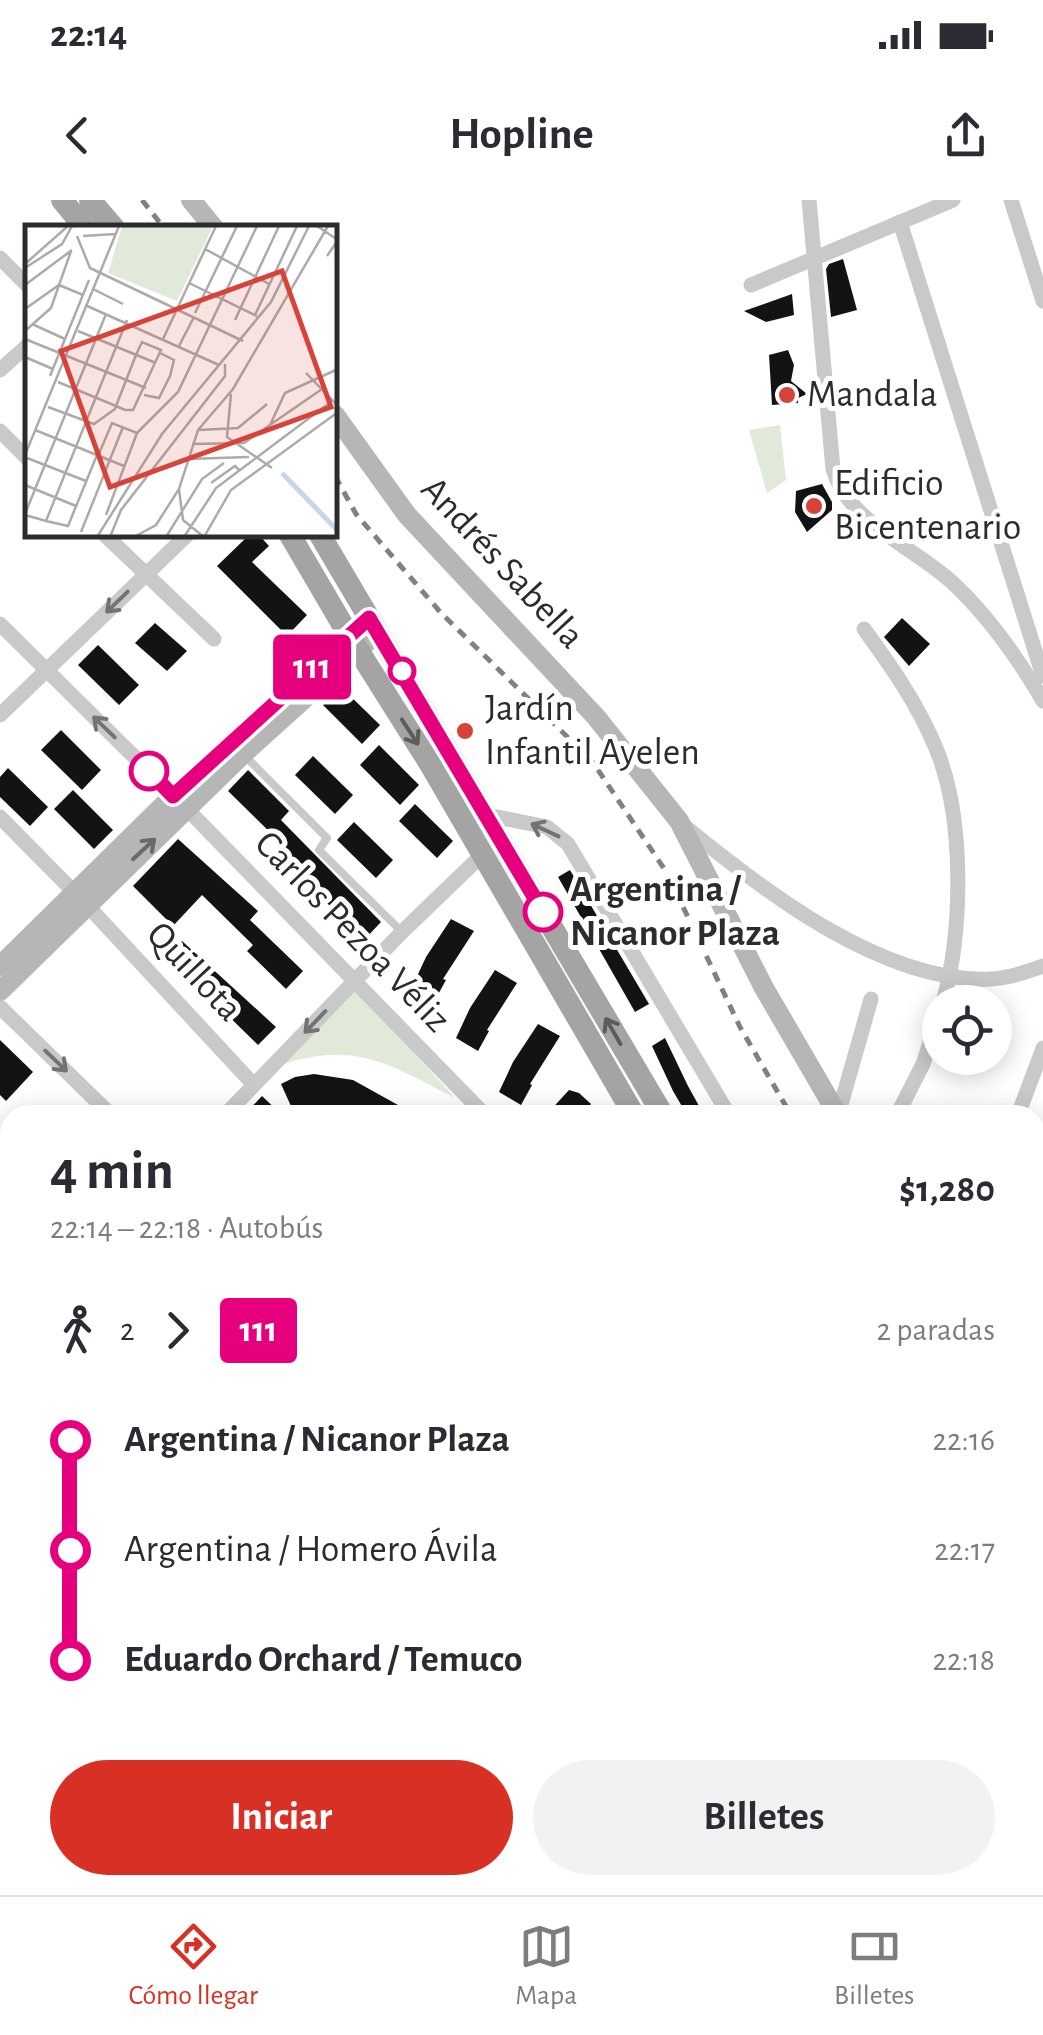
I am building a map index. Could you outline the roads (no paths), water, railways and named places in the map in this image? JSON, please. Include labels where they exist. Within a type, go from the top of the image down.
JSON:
[{"type":"main road","points":[[62,200],[83,225]]},
{"type":"main road","points":[[90,200],[111,225]]},
{"type":"main road","points":[[192,200],[212,225]]},
{"type":"main road","name":"Andrés Sabella","points":[[338,419],[407,515],[596,716],[679,821],[764,988],[832,1105]]},
{"type":"main road","points":[[292,538],[483,854],[628,1105]]},
{"type":"main road","points":[[322,538],[657,1105]]},
{"type":"main road","points":[[0,966],[80,898],[374,625]]},
{"type":"main road","points":[[180,802],[243,754],[352,642]]},
{"type":"main road","points":[[0,991],[80,898]]},
{"type":"street","points":[[809,200],[834,469],[839,486],[857,510],[930,563],[969,599],[998,633],[1043,701]]},
{"type":"street","points":[[751,285],[953,200]]},
{"type":"street","points":[[1011,200],[1043,301]]},
{"type":"street","points":[[900,222],[1043,676]]},
{"type":"street","points":[[0,258],[25,283]]},
{"type":"street","points":[[0,370],[25,348]]},
{"type":"street","points":[[0,432],[25,455]]},
{"type":"street","points":[[108,538],[214,639]]},
{"type":"street","points":[[0,715],[184,538]]},
{"type":"street","name":"Carlos Pezoa Véliz","points":[[0,624],[180,802],[474,1105]]},
{"type":"street","points":[[864,628],[912,700],[936,748],[952,799],[957,882],[948,985]]},
{"type":"street","points":[[487,815],[547,827],[568,844],[724,1105]]},
{"type":"street","name":"Quillota","points":[[0,817],[254,1085]]},
{"type":"street","points":[[679,821],[821,926],[866,949],[950,976],[992,979],[1043,966]]},
{"type":"street","points":[[235,1105],[483,854]]},
{"type":"street","points":[[841,1105],[871,999]]},
{"type":"street","points":[[0,1006],[102,1105]]},
{"type":"street","points":[[1022,1105],[1043,1048]]},
{"type":"street","points":[[901,1105],[922,1066]]},
{"type":"lane","points":[[243,754],[327,838],[319,850],[402,932]]},
{"type":"railway","points":[[142,200],[162,225]]},
{"type":"railway","points":[[338,481],[356,514],[441,613],[592,761],[667,873],[740,1027],[785,1105]]},
{"type":"place","name":"Mandala","points":[[787,395]]},
{"type":"place","name":"Edificio Bicentenario","points":[[814,506]]},
{"type":"place","name":"Jardín Infantil Ayelen","points":[[465,731]]},
{"type":"place","name":"Argentina / Nicanor Plaza","points":[[543,912]]}]
